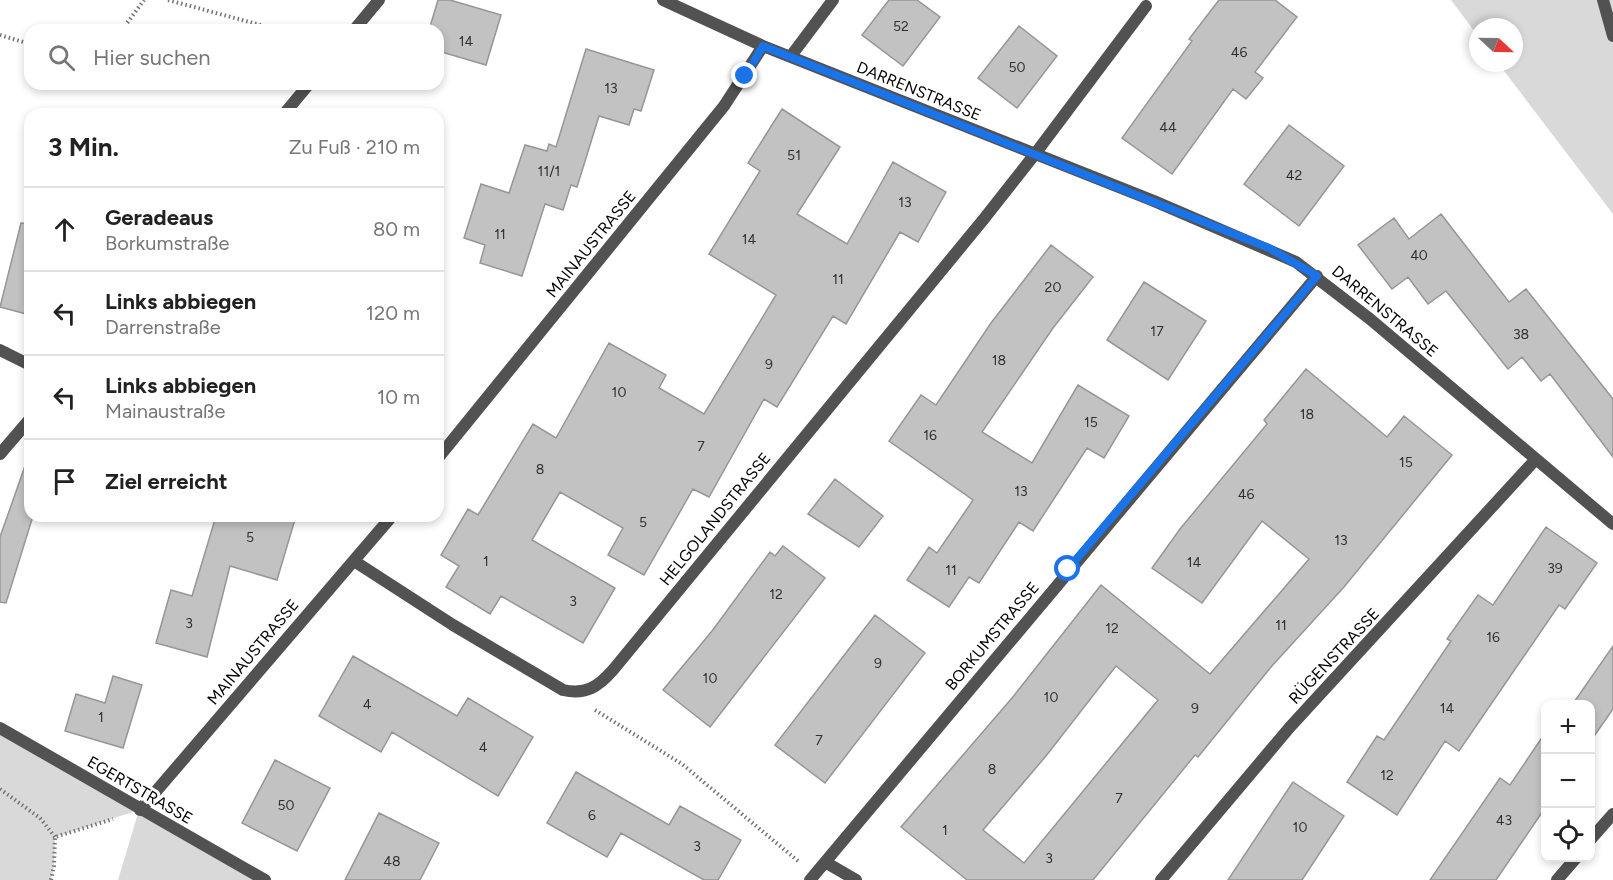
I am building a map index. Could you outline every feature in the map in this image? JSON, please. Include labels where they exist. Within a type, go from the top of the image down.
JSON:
[{"type":"street","points":[[359,24],[379,0]]},
{"type":"street","name":"DARRENSTRASSE","points":[[663,0],[763,46],[1269,248],[1317,276],[1613,524]]},
{"type":"street","points":[[791,56],[833,0]]},
{"type":"street","points":[[1603,0],[1613,36]]},
{"type":"street","points":[[1035,154],[1146,6]]},
{"type":"street","name":"MAINAUSTRASSE","points":[[444,451],[724,106],[763,46]]},
{"type":"street","points":[[289,108],[304,90]]},
{"type":"street","name":"HELGOLANDSTRASSE","points":[[563,690],[586,692],[605,679],[1035,154]]},
{"type":"street","name":"BORKUMSTRASSE","points":[[812,877],[1317,276]]},
{"type":"street","points":[[0,350],[24,361]]},
{"type":"street","points":[[0,454],[24,426]]},
{"type":"street","name":"RÜGENSTRASSE","points":[[1161,880],[1290,727],[1536,459]]},
{"type":"street","name":"MAINAUSTRASSE","points":[[140,810],[387,522]]},
{"type":"street","points":[[354,561],[453,625],[563,690]]},
{"type":"street","name":"EGERTSTRASSE","points":[[0,728],[265,880]]},
{"type":"street","points":[[1595,834],[1613,814]]},
{"type":"street","points":[[825,862],[856,880]]},
{"type":"street","points":[[1557,880],[1573,862]]},
{"type":"path","points":[[126,24],[144,0]]},
{"type":"path","points":[[168,0],[257,24]]},
{"type":"path","points":[[0,35],[24,42]]},
{"type":"path","points":[[563,690],[682,764],[812,877]]},
{"type":"path","points":[[0,789],[40,818],[55,837],[51,880]]},
{"type":"path","points":[[55,837],[140,810]]},
{"type":"shaded area","points":[[1451,0],[1613,0],[1613,214],[1505,72],[1523,72],[1523,18],[1469,18],[1469,24]]},
{"type":"shaded area","points":[[0,728],[265,880],[118,880],[139,810],[55,837],[51,880],[0,880]]},
{"type":"building","points":[[438,0],[450,0],[501,15],[486,65],[444,53],[444,24],[431,24]]},
{"type":"building","points":[[889,0],[917,0],[940,17],[903,66],[862,35]]},
{"type":"building","points":[[1219,0],[1275,0],[1297,17],[1255,72],[1263,78],[1246,99],[1233,89],[1172,174],[1122,138],[1192,41],[1189,39]]},
{"type":"building","points":[[1019,26],[1057,56],[1017,108],[978,78]]},
{"type":"building","points":[[586,49],[654,70],[641,111],[634,109],[629,125],[599,116],[577,187],[571,185],[563,210],[545,204],[522,276],[480,263],[485,245],[464,238],[481,184],[509,193],[525,145],[547,151],[549,144],[556,147]]},
{"type":"building","points":[[782,109],[840,147],[797,214],[847,244],[893,162],[946,192],[918,242],[900,232],[846,324],[833,316],[777,407],[764,399],[709,497],[693,489],[644,575],[608,555],[623,528],[560,492],[532,540],[615,588],[583,643],[501,596],[490,614],[446,587],[459,566],[441,555],[468,509],[478,515],[533,424],[556,438],[609,343],[666,375],[659,388],[704,414],[776,295],[709,254],[760,171],[748,163]]},
{"type":"building","points":[[1289,125],[1344,166],[1299,226],[1244,184]]},
{"type":"building","points":[[1441,214],[1509,302],[1526,289],[1613,399],[1613,457],[1550,374],[1541,381],[1522,357],[1508,369],[1446,291],[1428,304],[1408,277],[1392,289],[1358,245],[1394,218],[1409,239]]},
{"type":"building","points":[[21,223],[24,223],[24,313],[0,307]]},
{"type":"building","points":[[1051,245],[1093,277],[1053,328],[982,432],[1032,463],[1078,385],[1129,416],[1104,458],[1087,448],[1033,531],[1019,522],[979,583],[969,577],[949,607],[907,580],[929,547],[937,553],[973,500],[889,441],[921,395],[936,405],[991,323]]},
{"type":"building","points":[[1144,282],[1206,321],[1168,380],[1107,340]]},
{"type":"building","points":[[1306,369],[1387,437],[1404,416],[1452,455],[1344,587],[1271,667],[1198,757],[1195,755],[1093,880],[967,880],[901,827],[1012,698],[1101,585],[1210,674],[1309,559],[1262,521],[1202,603],[1152,568],[1180,529],[1267,424],[1264,420]],"holes":[[[1116,666],[1158,700],[1024,863],[983,830],[1046,756]]]},
{"type":"building","points":[[24,469],[24,522],[31,522],[6,603],[0,602],[0,537]]},
{"type":"building","points":[[835,479],[883,516],[859,547],[808,514]]},
{"type":"building","points":[[214,522],[294,522],[277,580],[230,566],[207,657],[156,643],[171,590],[192,596]]},
{"type":"building","points":[[1546,527],[1597,563],[1565,609],[1559,605],[1459,751],[1445,741],[1397,815],[1347,782],[1377,736],[1384,740],[1451,641],[1447,639],[1478,595],[1493,605]]},
{"type":"building","points":[[783,546],[825,578],[710,727],[663,690],[712,631],[770,552],[775,556]]},
{"type":"building","points":[[875,615],[925,653],[825,783],[775,745]]},
{"type":"building","points":[[1613,646],[1613,709],[1595,735],[1595,700],[1575,700]]},
{"type":"building","points":[[353,656],[457,716],[468,698],[533,737],[498,796],[392,732],[381,752],[319,716]]},
{"type":"building","points":[[113,676],[142,685],[123,748],[65,731],[76,694],[105,703]]},
{"type":"building","points":[[1541,739],[1541,814],[1496,880],[1430,880],[1500,778],[1510,785]]},
{"type":"building","points":[[275,760],[330,788],[297,851],[242,823]]},
{"type":"building","points":[[576,772],[669,825],[680,806],[741,840],[718,880],[704,880],[621,833],[607,857],[547,823]]},
{"type":"building","points":[[1293,782],[1344,816],[1302,880],[1228,880]]},
{"type":"building","points":[[379,813],[439,843],[420,880],[345,880]]},
{"type":"route","points":[[745,76],[763,46],[1269,248],[1317,276],[1068,569]]}]
